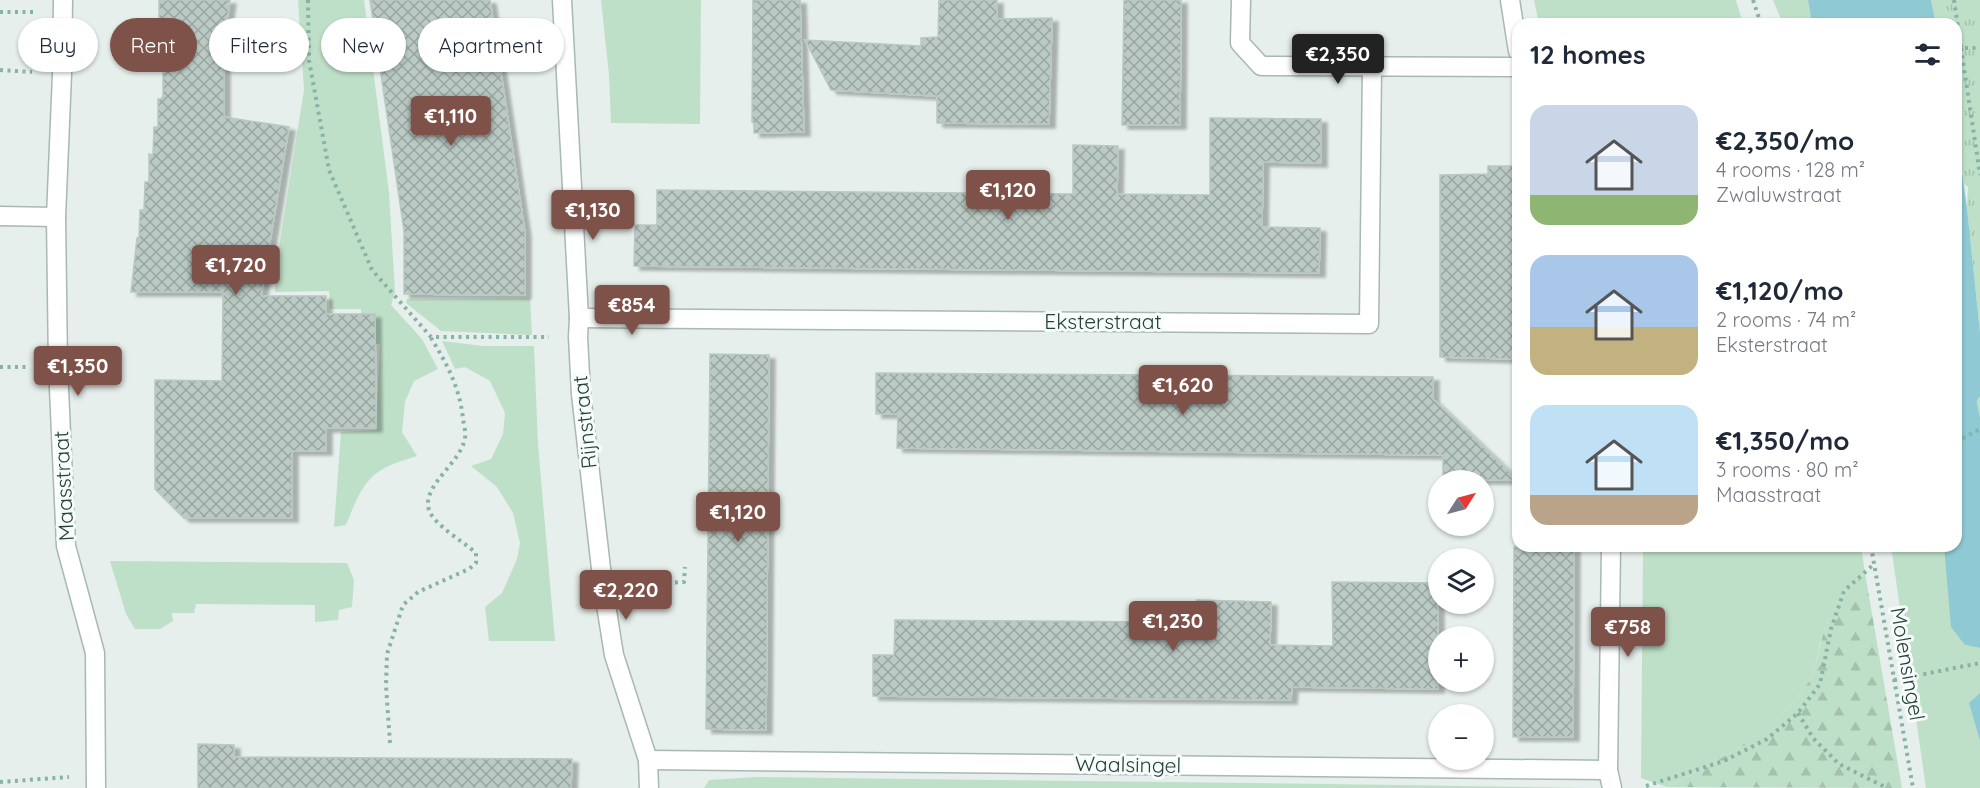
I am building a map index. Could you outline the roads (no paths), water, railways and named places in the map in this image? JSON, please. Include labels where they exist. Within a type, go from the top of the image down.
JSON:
[{"type":"street","name":"Maasstraat","points":[[63,0],[56,218],[58,366],[66,546],[95,652],[96,781]]},
{"type":"street","name":"Rijnstraat","points":[[562,0],[581,394],[603,586],[614,654],[648,760],[649,788]]},
{"type":"street","points":[[1241,0],[1240,43],[1261,66],[1512,67]]},
{"type":"street","points":[[1510,0],[1513,18]]},
{"type":"street","name":"Eksterstraat","points":[[579,318],[1369,324],[1372,67]]},
{"type":"street","points":[[0,216],[56,218]]},
{"type":"street","points":[[1610,779],[1611,552]]},
{"type":"street","name":"Waalsingel","points":[[648,760],[1610,779]]},
{"type":"water","points":[[1808,0],[1931,0],[1935,18],[1811,18]]},
{"type":"water","points":[[1962,173],[1980,333],[1980,396],[1970,411],[1962,416]]},
{"type":"water","points":[[1980,448],[1980,648],[1965,645],[1951,627],[1945,552],[1962,552],[1962,456]]},
{"type":"water","points":[[1980,693],[1980,741],[1969,703]]},
{"type":"waterway","points":[[1962,430],[1980,517]]}]
